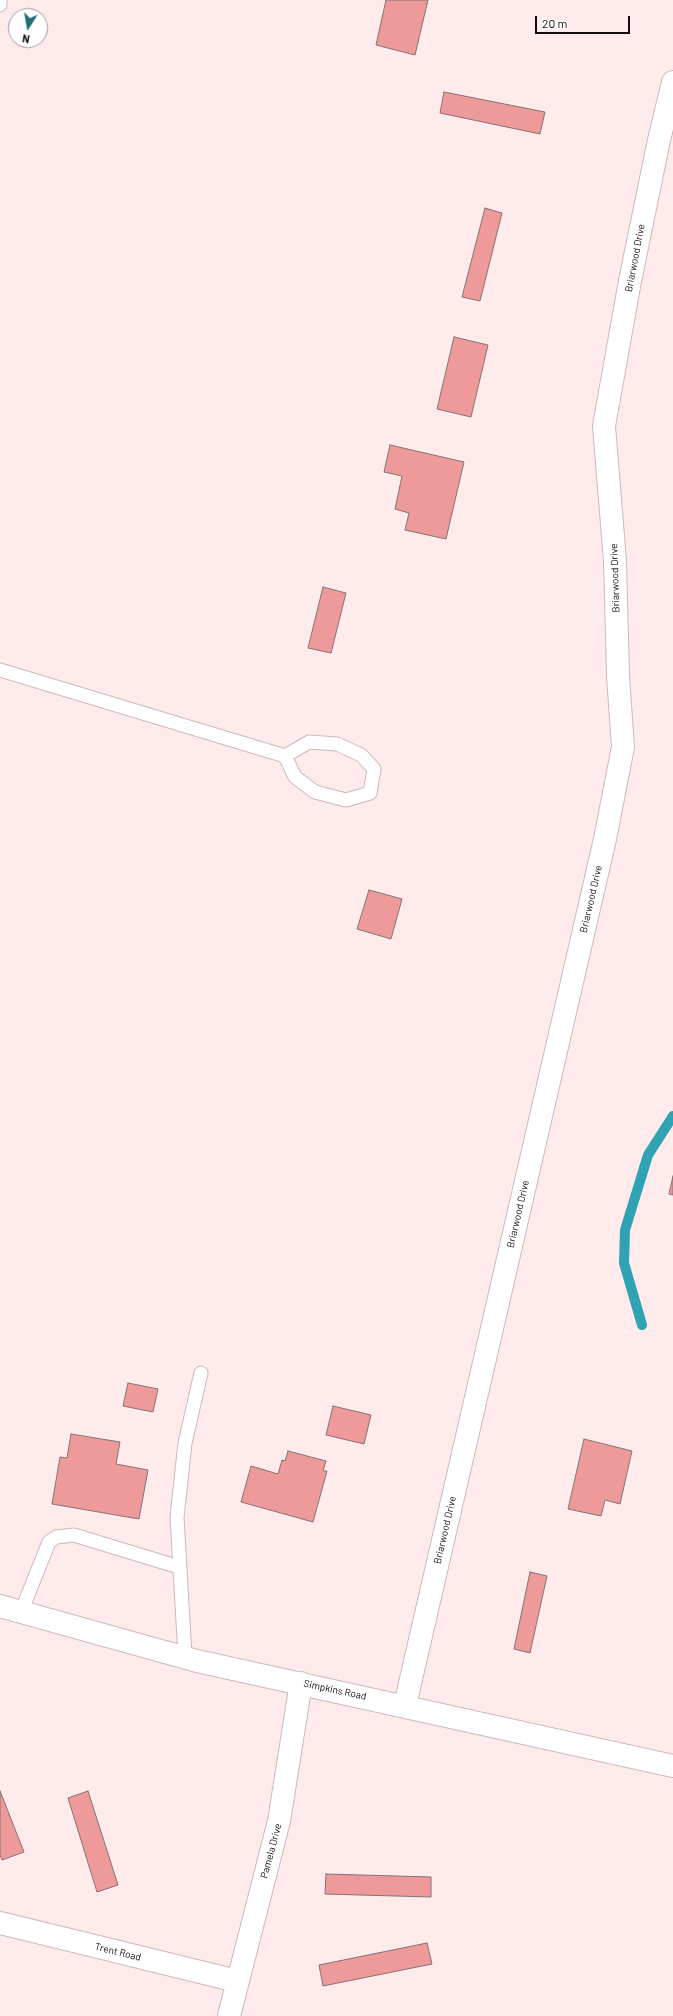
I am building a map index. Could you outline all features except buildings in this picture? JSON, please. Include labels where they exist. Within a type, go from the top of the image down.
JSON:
[{"type":"street","name":"Briarwood Drive","points":[[405,1705],[605,839],[623,747],[618,676],[616,561],[604,426],[630,281],[659,140],[673,82]]},
{"type":"street","name":"Simpkins Road","points":[[0,1606],[185,1657],[673,1766]]},
{"type":"street","name":"Pamela Drive","points":[[229,2016],[279,1821],[301,1683]]},
{"type":"street","name":"Trent Road","points":[[0,1923],[237,1981]]},
{"type":"lane","points":[[0,0],[0,5]]},
{"type":"lane","points":[[0,670],[285,756],[309,742],[337,744],[361,755],[374,769],[370,793],[346,800],[315,792],[295,777],[285,756]]},
{"type":"lane","points":[[185,1657],[177,1516],[184,1450],[201,1372]]},
{"type":"lane","points":[[21,1612],[49,1542],[56,1537],[74,1535],[179,1566]]},
{"type":"waterway","points":[[642,1325],[624,1263],[625,1230],[648,1155],[673,1116]]}]
